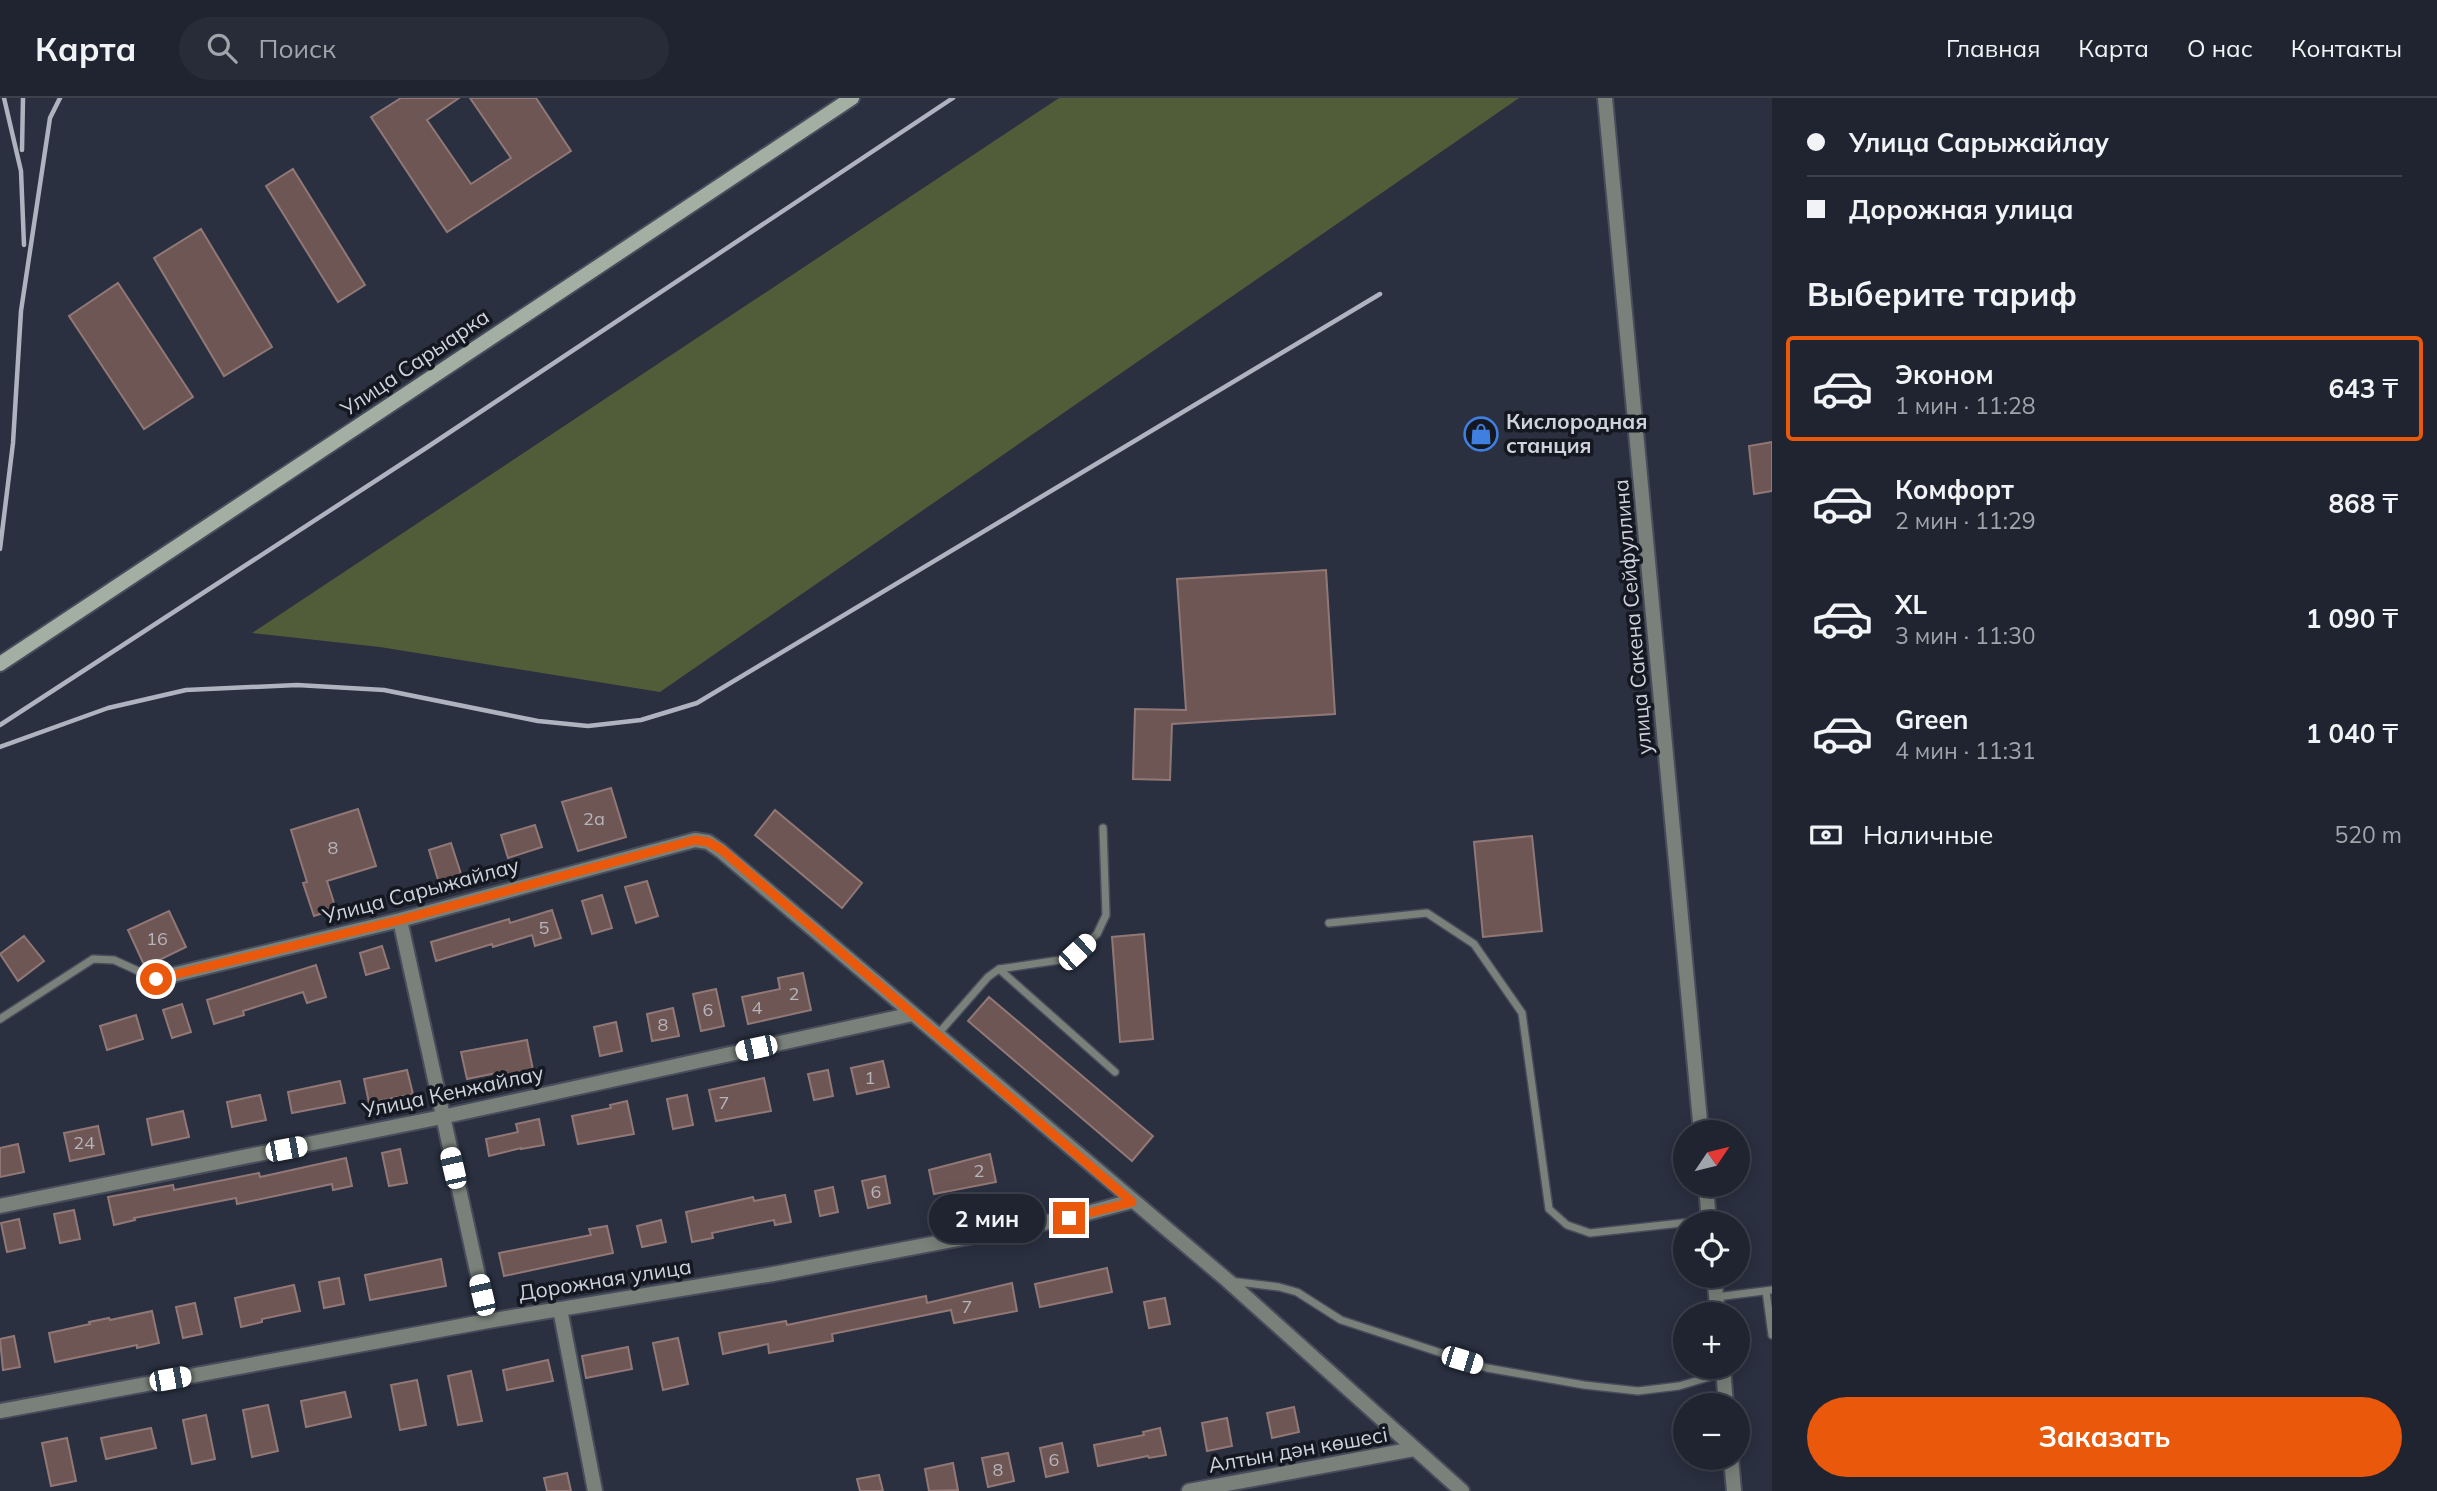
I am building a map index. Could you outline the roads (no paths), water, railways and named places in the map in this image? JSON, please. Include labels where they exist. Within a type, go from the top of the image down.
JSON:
[{"type":"main road","name":"Улица Сарыарка","points":[[0,664],[852,98]]},
{"type":"street","name":"улица Сакена Сейфуллина","points":[[1605,98],[1700,1120]]},
{"type":"street","name":"Улица Сарыжайлау","points":[[156,979],[400,920],[695,840],[708,842],[722,850],[913,1014]]},
{"type":"street","points":[[400,920],[488,1321]]},
{"type":"street","points":[[913,1014],[1227,1280],[1462,1491]]},
{"type":"street","name":"Улица Кенжайлау","points":[[0,1206],[442,1117],[913,1014]]},
{"type":"street","name":"Дорожная улица","points":[[0,1411],[488,1321],[773,1274],[1069,1218],[1132,1202]]},
{"type":"street","points":[[1715,1288],[1717,1302]]},
{"type":"street","points":[[560,1309],[595,1491]]},
{"type":"street","name":"Алтын дән көшесі","points":[[1189,1491],[1414,1450]]},
{"type":"street","points":[[1732,1470],[1734,1491]]},
{"type":"lane","points":[[938,1035],[988,977],[999,969],[1060,960],[1077,952],[1097,934],[1106,915],[1103,828]]},
{"type":"lane","points":[[1329,923],[1427,913],[1474,944],[1522,1013],[1549,1209],[1567,1225],[1590,1233],[1673,1225]]},
{"type":"lane","points":[[0,1019],[93,959],[114,960],[156,979]]},
{"type":"lane","points":[[999,969],[1115,1072]]},
{"type":"lane","points":[[1227,1280],[1297,1292],[1340,1320],[1488,1368],[1584,1385],[1638,1391],[1679,1387],[1700,1379]]},
{"type":"lane","points":[[1716,1297],[1769,1290],[1772,1335]]},
{"type":"railway","points":[[4,98],[21,171],[24,245]]},
{"type":"railway","points":[[22,150],[23,98]]},
{"type":"railway","points":[[0,549],[13,443],[21,311],[50,118],[60,98]]},
{"type":"railway","points":[[0,725],[426,448],[953,98]]},
{"type":"railway","points":[[0,747],[108,708],[186,690],[297,685],[384,690],[538,721],[588,726],[641,720],[697,703],[1380,294]]},
{"type":"place","name":"Кислородная станция","points":[[1481,434]]}]
